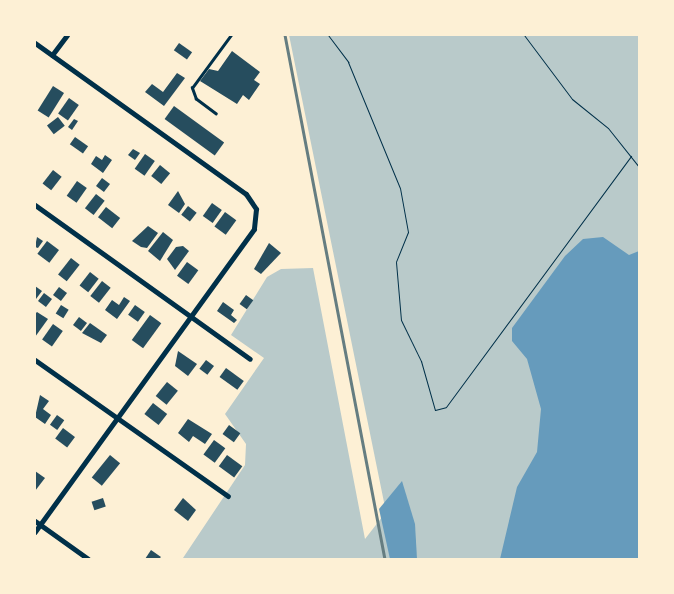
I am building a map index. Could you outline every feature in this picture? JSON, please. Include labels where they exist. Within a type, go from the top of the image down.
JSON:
[{"type":"street","points":[[52,55],[67,35]]},
{"type":"street","points":[[35,43],[246,194],[256,209],[254,229],[118,418],[37,523],[35,532]]},
{"type":"street","points":[[35,205],[250,359]]},
{"type":"street","points":[[35,360],[228,496]]},
{"type":"street","points":[[37,523],[88,559]]},
{"type":"lane","points":[[216,114],[196,98],[192,88],[231,35]]},
{"type":"path","points":[[328,35],[348,62],[400,188],[408,232],[396,262],[401,320],[421,361],[435,410],[446,407],[631,156]]},
{"type":"path","points":[[524,35],[572,99],[608,128],[639,167]]},
{"type":"shaded area","points":[[289,35],[639,35],[639,559],[183,558],[245,465],[246,444],[225,414],[264,358],[231,335],[267,277],[281,269],[313,268],[365,539],[386,512]]},
{"type":"water","points":[[603,237],[629,255],[639,251],[639,559],[500,559],[517,487],[537,452],[541,409],[527,359],[512,341],[512,328],[565,256],[583,239]]},
{"type":"water","points":[[402,481],[415,524],[417,559],[390,559],[379,509]]},
{"type":"building","points":[[179,43],[192,52],[187,60],[174,50]]},
{"type":"building","points":[[232,51],[260,72],[254,80],[260,84],[249,100],[243,95],[237,104],[200,81],[209,69],[218,71]]},
{"type":"building","points":[[177,73],[185,78],[164,106],[145,92],[152,84],[163,92]]},
{"type":"building","points":[[53,86],[64,93],[49,117],[38,111]]},
{"type":"building","points":[[69,98],[79,105],[68,120],[58,114]]},
{"type":"building","points":[[174,106],[224,142],[215,155],[165,119]]},
{"type":"building","points":[[58,117],[65,126],[54,134],[47,126]]},
{"type":"building","points":[[74,119],[78,121],[72,130],[68,127]]},
{"type":"building","points":[[75,137],[88,146],[83,154],[70,144]]},
{"type":"building","points":[[133,149],[140,153],[135,160],[128,155]]},
{"type":"building","points":[[145,154],[155,161],[145,176],[135,169]]},
{"type":"building","points":[[105,155],[112,160],[103,173],[91,164],[96,156],[102,160]]},
{"type":"building","points":[[160,165],[170,173],[161,184],[151,176]]},
{"type":"building","points":[[53,170],[62,177],[51,190],[43,183]]},
{"type":"building","points":[[102,178],[110,184],[104,192],[96,186]]},
{"type":"building","points":[[77,181],[87,188],[77,203],[67,196]]},
{"type":"building","points":[[178,191],[185,204],[179,213],[168,205]]},
{"type":"building","points":[[96,194],[105,201],[94,215],[85,208]]},
{"type":"building","points":[[212,203],[222,210],[213,223],[203,216]]},
{"type":"building","points":[[188,206],[197,213],[190,221],[181,215]]},
{"type":"building","points":[[106,207],[120,218],[112,228],[98,217]]},
{"type":"building","points":[[225,212],[236,220],[226,235],[214,227]]},
{"type":"building","points":[[148,226],[158,233],[147,248],[141,247],[132,241]]},
{"type":"building","points":[[163,232],[173,240],[160,261],[148,251]]},
{"type":"building","points":[[37,237],[43,241],[38,248],[35,247]]},
{"type":"building","points":[[47,241],[59,250],[49,263],[37,254]]},
{"type":"building","points":[[269,243],[281,253],[261,274],[254,269]]},
{"type":"building","points":[[183,246],[189,251],[175,270],[167,259],[176,247]]},
{"type":"building","points":[[71,258],[80,265],[67,281],[58,275]]},
{"type":"building","points":[[187,262],[198,270],[188,284],[177,276]]},
{"type":"building","points":[[90,272],[99,279],[88,292],[80,285]]},
{"type":"building","points":[[102,281],[111,288],[99,303],[90,296]]},
{"type":"building","points":[[35,286],[42,291],[36,299],[35,299]]},
{"type":"building","points":[[59,287],[67,293],[61,301],[53,295]]},
{"type":"building","points":[[44,293],[52,299],[46,307],[38,301]]},
{"type":"building","points":[[246,295],[253,300],[247,309],[240,304]]},
{"type":"building","points":[[124,297],[130,301],[117,319],[105,310],[112,300],[119,305]]},
{"type":"building","points":[[223,302],[234,310],[231,315],[237,320],[234,323],[217,311]]},
{"type":"building","points":[[61,305],[69,310],[63,318],[56,313]]},
{"type":"building","points":[[135,305],[145,312],[138,322],[128,315]]},
{"type":"building","points":[[37,312],[48,319],[35,337],[35,314]]},
{"type":"building","points":[[150,315],[161,323],[143,348],[132,340]]},
{"type":"building","points":[[79,317],[87,323],[81,331],[73,325]]},
{"type":"building","points":[[90,323],[107,335],[101,343],[82,333]]},
{"type":"building","points":[[53,324],[63,331],[52,346],[42,340]]},
{"type":"building","points":[[178,351],[197,364],[188,376],[175,366]]},
{"type":"building","points":[[206,360],[214,366],[207,375],[199,369]]},
{"type":"building","points":[[226,368],[244,381],[237,390],[220,377]]},
{"type":"building","points":[[167,382],[178,391],[167,405],[156,396]]},
{"type":"building","points":[[40,395],[49,401],[43,409],[51,415],[45,424],[35,417]]},
{"type":"building","points":[[153,403],[167,414],[159,425],[144,414]]},
{"type":"building","points":[[57,415],[64,420],[57,430],[50,425]]},
{"type":"building","points":[[188,419],[212,434],[205,444],[193,436],[189,442],[178,433]]},
{"type":"building","points":[[229,425],[240,433],[234,442],[223,434]]},
{"type":"building","points":[[63,428],[75,437],[67,447],[55,438]]},
{"type":"building","points":[[214,440],[225,448],[215,463],[203,455]]},
{"type":"building","points":[[110,455],[120,463],[102,486],[92,478]]},
{"type":"building","points":[[227,455],[242,466],[234,477],[219,466]]},
{"type":"building","points":[[35,471],[45,478],[35,491]]},
{"type":"building","points":[[103,498],[106,507],[94,510],[92,502]]},
{"type":"building","points":[[183,498],[196,510],[188,521],[174,510]]},
{"type":"building","points":[[151,550],[161,557],[159,559],[145,559]]},
{"type":"railway","points":[[285,35],[385,559]]}]
